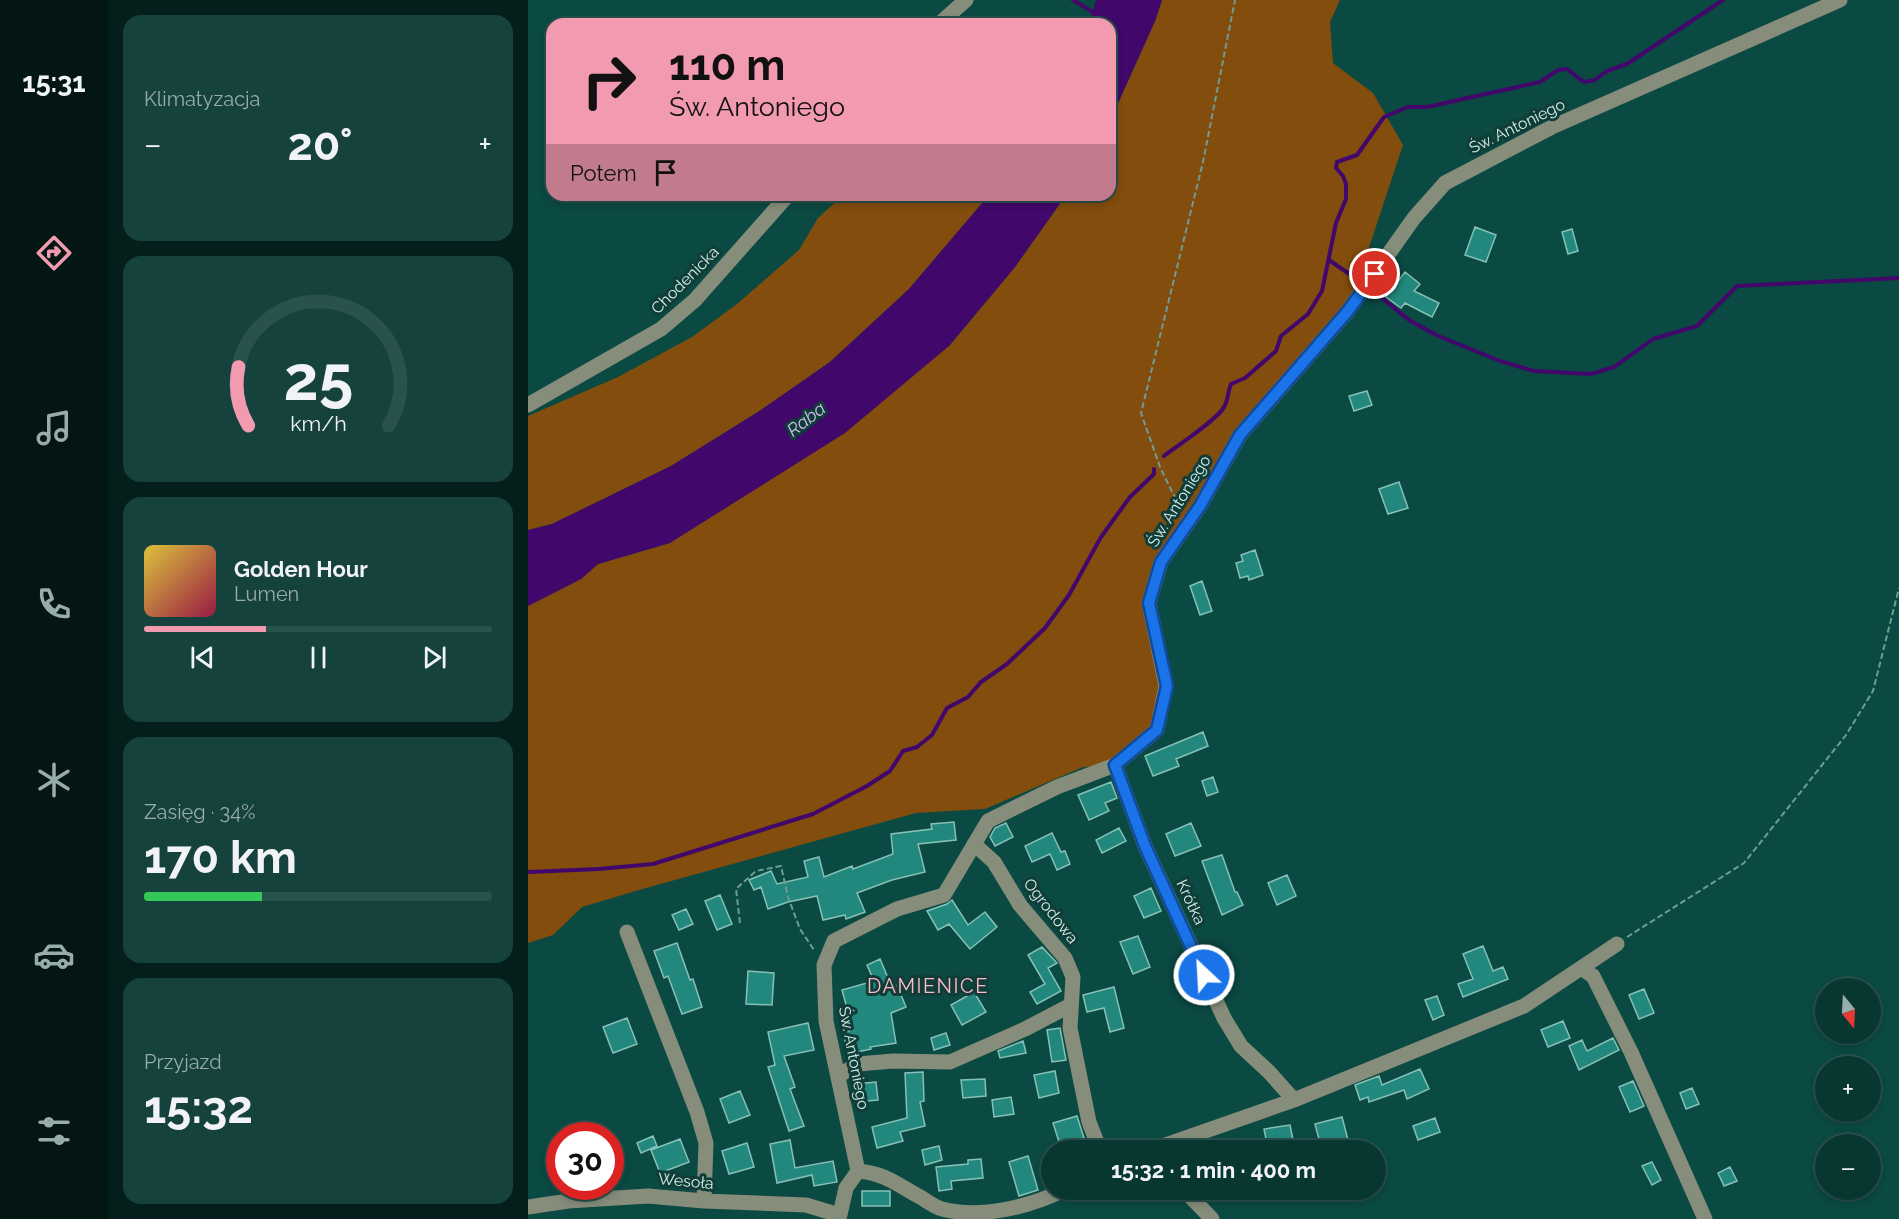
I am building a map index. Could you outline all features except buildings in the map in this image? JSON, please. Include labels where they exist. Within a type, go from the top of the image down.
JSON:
[{"type":"street","points":[[946,18],[966,0]]},
{"type":"street","name":"Św. Antoniego","points":[[858,1171],[826,1021],[824,965],[834,941],[897,909],[944,895],[988,821],[1057,787],[1115,765],[1157,730],[1167,686],[1149,603],[1161,562],[1200,506],[1240,435],[1348,311],[1414,218],[1445,183],[1552,127],[1840,0]]},
{"type":"street","name":"Chodenicka","points":[[528,405],[661,329],[695,300],[783,201]]},
{"type":"street","name":"Krótka","points":[[1115,765],[1145,846],[1224,1018],[1241,1046],[1294,1100]]},
{"type":"street","name":"Ogrodowa","points":[[974,844],[994,862],[1020,905],[1065,958],[1073,977],[1070,1028],[1089,1122],[1096,1140]]},
{"type":"street","points":[[627,933],[697,1112],[706,1143],[704,1201]]},
{"type":"street","points":[[1180,1140],[1294,1100],[1524,1006],[1617,944]]},
{"type":"street","points":[[1581,968],[1593,976],[1631,1052],[1705,1219]]},
{"type":"street","points":[[838,1076],[858,1064],[893,1061],[950,1062],[1025,1029],[1071,1005]]},
{"type":"street","points":[[839,1217],[846,1188],[858,1171],[886,1177],[942,1209],[973,1214],[1029,1204],[1041,1199]]},
{"type":"street","name":"Wesoła","points":[[528,1207],[568,1201],[648,1196],[704,1201],[806,1205],[839,1217]]},
{"type":"street","points":[[1194,1200],[1212,1219]]},
{"type":"path","points":[[1187,524],[1160,466],[1141,413],[1203,162],[1235,0]]},
{"type":"path","points":[[1617,944],[1744,863],[1846,735],[1873,691],[1899,588]]},
{"type":"path","points":[[740,923],[736,889],[756,871],[781,866],[788,897],[800,929],[824,965]]},
{"type":"shaded area","points":[[1162,0],[1340,0],[1330,22],[1333,63],[1373,93],[1403,145],[1348,311],[1240,435],[1161,562],[1149,603],[1166,686],[1157,730],[1115,765],[1083,767],[985,809],[916,813],[582,907],[553,935],[528,943],[528,606],[581,579],[598,564],[670,543],[949,346],[1015,267],[1062,201],[1116,201],[1116,108],[1155,21]]},
{"type":"shaded area","points":[[836,201],[984,201],[909,289],[830,362],[758,412],[671,466],[552,524],[528,530],[528,416],[618,377],[692,337],[737,304],[799,250],[818,218]]},
{"type":"water","points":[[1096,0],[1162,0],[1155,21],[1116,108],[1116,18],[1091,18]]},
{"type":"water","name":"Raba","points":[[984,201],[1062,201],[1015,267],[949,346],[845,433],[670,543],[598,564],[581,579],[528,606],[528,530],[552,524],[671,466],[758,412],[830,362],[909,289]]},
{"type":"waterway","points":[[1073,0],[1096,14]]},
{"type":"waterway","points":[[1164,456],[1220,412],[1225,405],[1231,384],[1245,378],[1276,351],[1281,336],[1308,314],[1322,291],[1336,223],[1346,199],[1346,184],[1336,168],[1337,162],[1357,155],[1384,117],[1408,107],[1427,107],[1540,82],[1558,70],[1567,69],[1584,82],[1595,80],[1607,71],[1627,64],[1723,0]]},
{"type":"waterway","points":[[1329,260],[1361,282]]},
{"type":"waterway","points":[[1372,290],[1409,320],[1436,335],[1500,361],[1534,371],[1591,374],[1614,367],[1653,339],[1697,326],[1737,286],[1899,278]]},
{"type":"waterway","points":[[528,872],[653,864],[813,814],[867,786],[890,771],[903,751],[917,747],[932,735],[947,708],[968,697],[981,682],[1007,664],[1045,628],[1069,595],[1101,537],[1130,497],[1154,474],[1154,469]]},
{"type":"district","name":"DAMIENICE","points":[[928,986]]},
{"type":"route","points":[[1204,975],[1145,846],[1115,765],[1157,730],[1167,686],[1149,603],[1161,562],[1200,506],[1240,435],[1348,311],[1375,274]]}]
